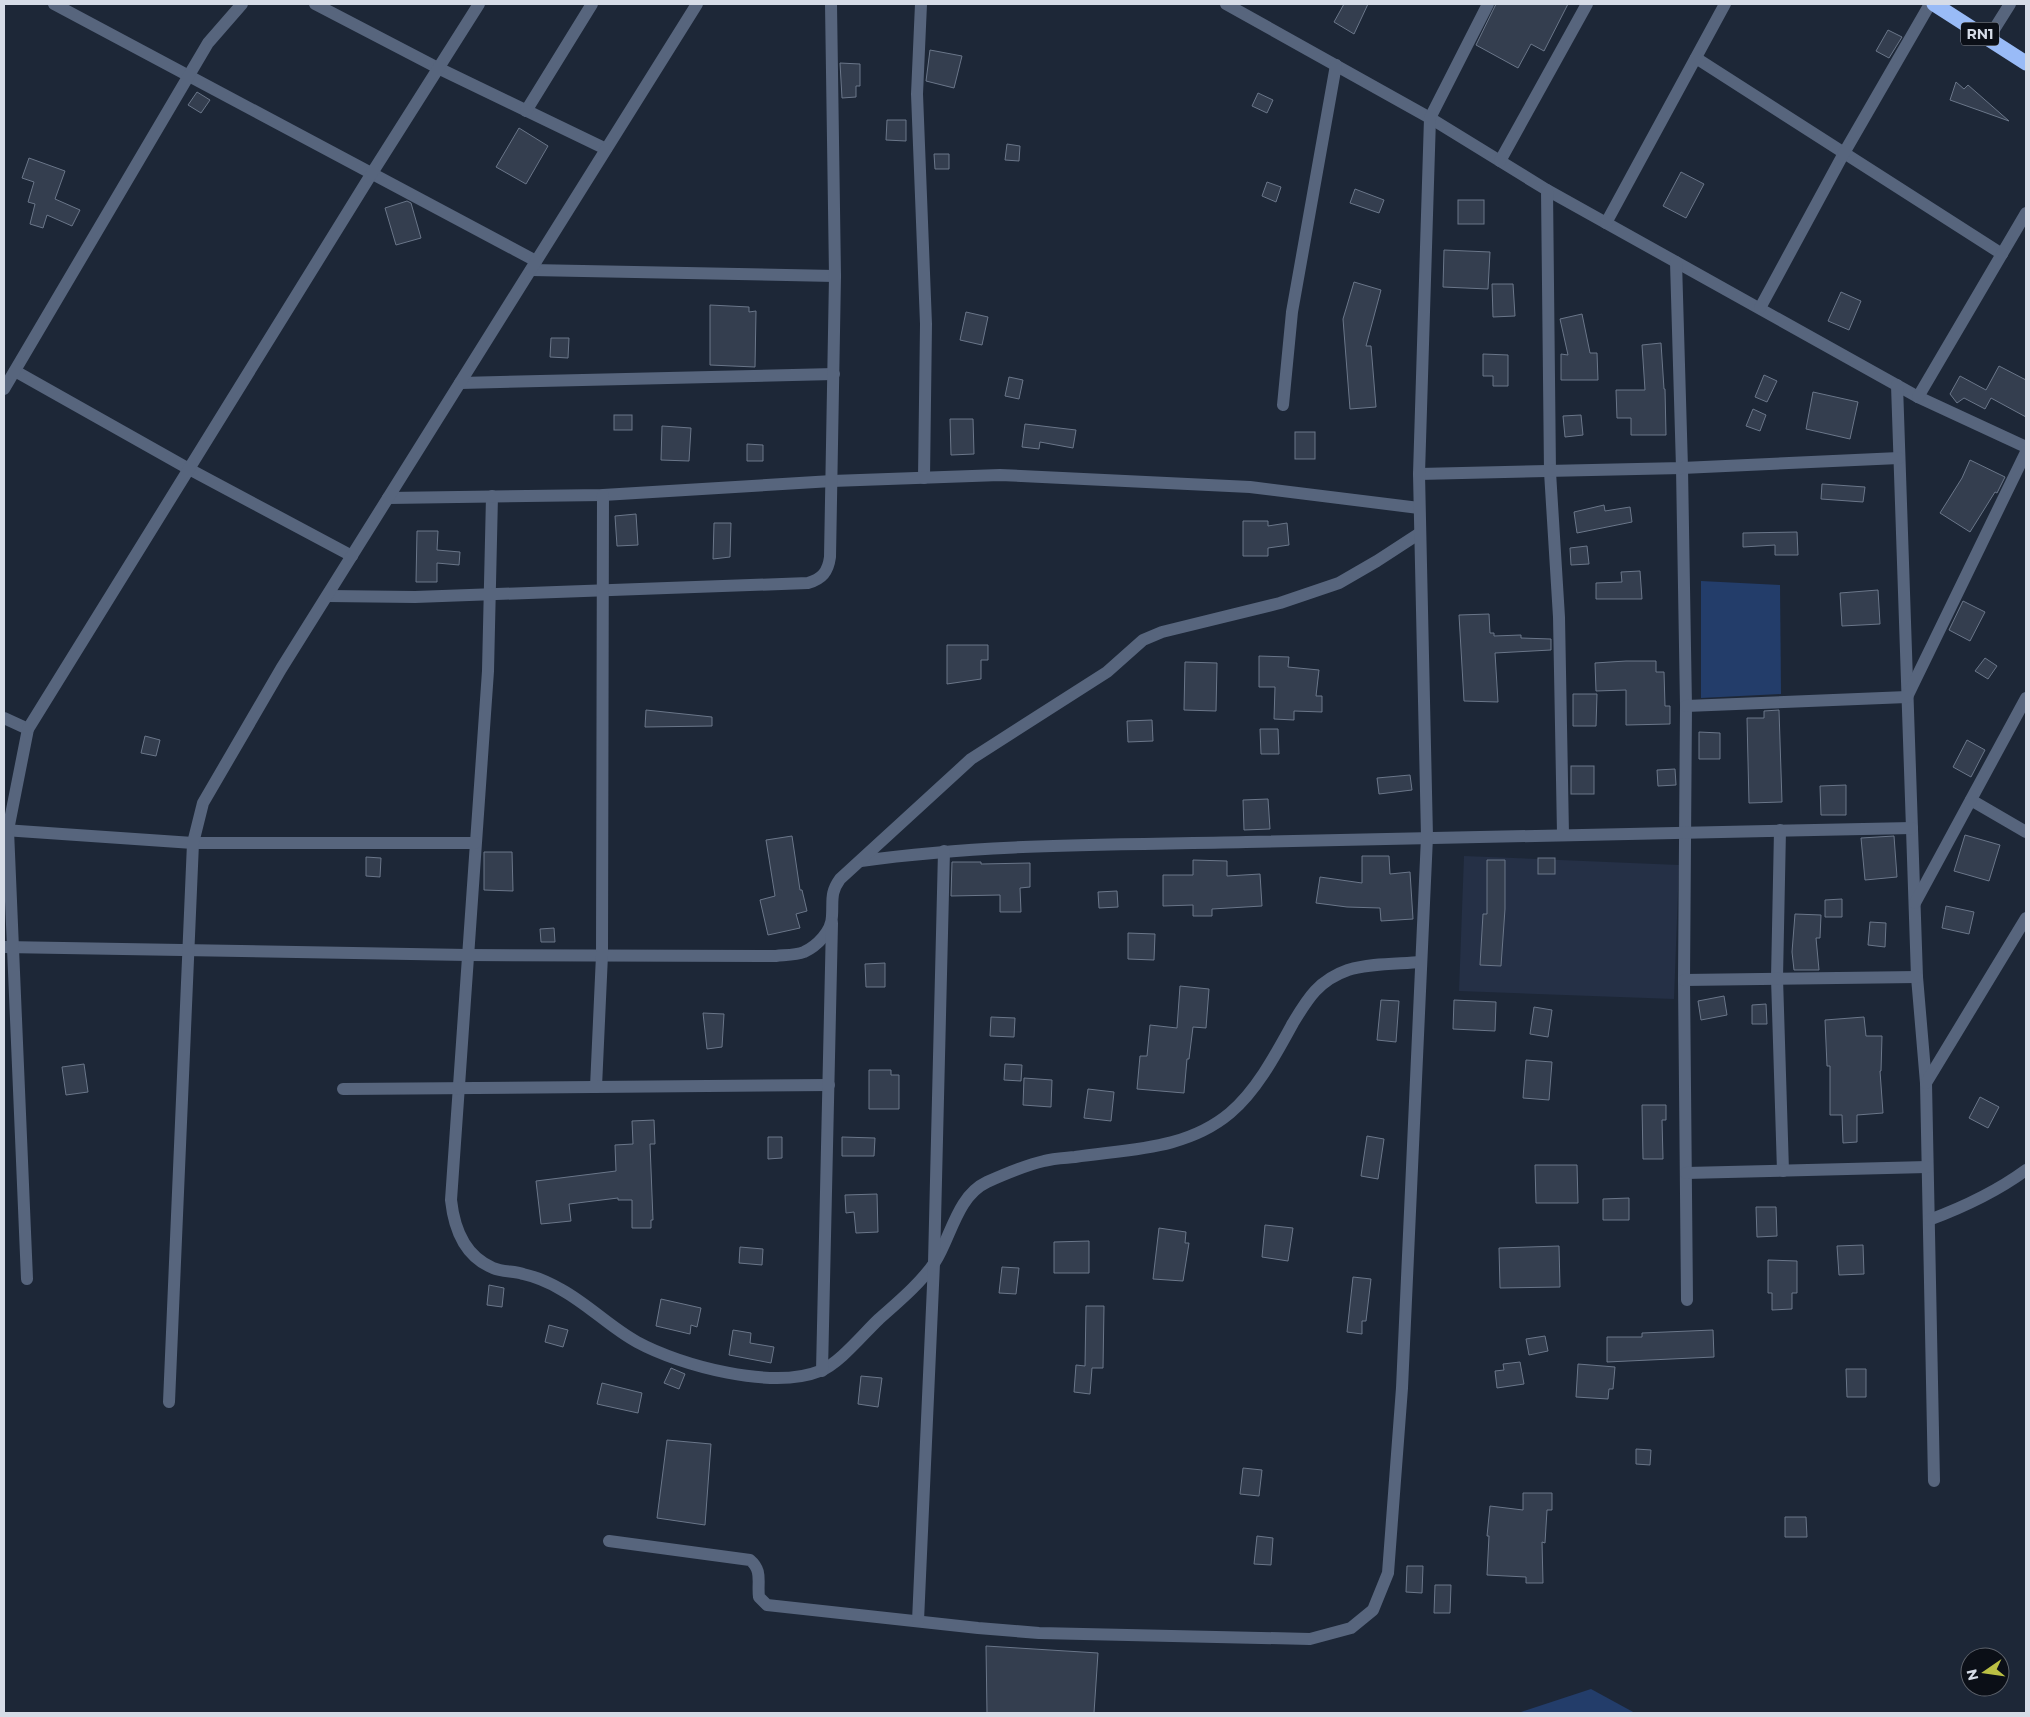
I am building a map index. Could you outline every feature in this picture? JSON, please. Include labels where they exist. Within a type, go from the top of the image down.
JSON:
[{"type":"highway","name":"RN1","points":[[1934,4],[2026,63]]},
{"type":"street","points":[[54,4],[372,173],[534,266],[836,276]]},
{"type":"street","points":[[4,389],[208,43],[242,4]]},
{"type":"street","points":[[315,4],[438,68],[606,149]]},
{"type":"street","points":[[26,1279],[9,947],[6,830],[28,730],[372,173],[479,4]]},
{"type":"street","points":[[526,111],[592,4]]},
{"type":"street","points":[[169,1402],[193,843],[203,804],[281,669],[698,4]]},
{"type":"street","points":[[328,596],[415,597],[602,592],[808,583],[824,575],[829,567],[836,276],[831,4]]},
{"type":"street","points":[[921,4],[917,94],[926,324],[924,478]]},
{"type":"street","points":[[1226,4],[1430,118],[1606,223],[1918,397],[2026,448]]},
{"type":"street","points":[[609,1541],[750,1560],[756,1565],[759,1572],[759,1597],[767,1605],[978,1628],[1039,1632],[1310,1639],[1351,1628],[1373,1610],[1388,1573],[1402,1388],[1427,837],[1419,474],[1430,118],[1488,4]]},
{"type":"street","points":[[1500,161],[1587,4]]},
{"type":"street","points":[[1606,223],[1725,4]]},
{"type":"street","points":[[1760,308],[1844,153],[1930,4]]},
{"type":"street","points":[[1988,39],[2010,4]]},
{"type":"street","points":[[1696,58],[2002,254]]},
{"type":"street","points":[[1283,405],[1292,312],[1336,65]]},
{"type":"street","points":[[1548,190],[1550,472],[1559,616],[1563,834]]},
{"type":"street","points":[[1918,397],[2026,213]]},
{"type":"street","points":[[1676,262],[1686,706],[1684,980],[1688,1300]]},
{"type":"street","points":[[15,371],[189,469],[352,556]]},
{"type":"street","points":[[460,382],[834,374]]},
{"type":"street","points":[[1897,385],[1917,977],[1926,1083],[1934,1481]]},
{"type":"street","points":[[1907,696],[2026,452]]},
{"type":"street","points":[[1419,474],[1682,468],[1900,458]]},
{"type":"street","points":[[388,498],[603,495],[832,481],[1000,475],[1250,487],[1420,508]]},
{"type":"street","points":[[596,1087],[602,955],[603,495]]},
{"type":"street","points":[[492,496],[488,671],[466,956],[460,1088],[451,1200],[453,1221],[462,1241],[476,1257],[494,1268],[522,1273],[550,1283],[575,1297],[636,1342],[668,1356],[704,1368],[768,1378],[798,1377],[822,1371],[846,1352],[904,1297],[934,1263],[962,1205],[984,1184],[1044,1161],[1171,1144],[1193,1136],[1220,1121],[1248,1094],[1304,1004],[1324,983],[1332,977],[1349,970],[1368,966],[1421,962]]},
{"type":"street","points":[[822,1371],[832,890],[840,879],[971,759],[1107,672],[1143,640],[1162,632],[1280,603],[1339,583],[1420,533]]},
{"type":"street","points":[[1686,706],[1907,696]]},
{"type":"street","points":[[1915,904],[2026,698]]},
{"type":"street","points":[[4,718],[28,730]]},
{"type":"street","points":[[1971,800],[2026,832]]},
{"type":"street","points":[[861,861],[944,851],[1427,837],[1912,828]]},
{"type":"street","points":[[6,830],[193,843],[475,843]]},
{"type":"street","points":[[1780,830],[1777,978],[1782,1171]]},
{"type":"street","points":[[918,1620],[934,1263],[944,851]]},
{"type":"street","points":[[1926,1083],[2026,918]]},
{"type":"street","points":[[9,947],[466,956],[776,956],[803,952],[815,945],[824,936],[832,920]]},
{"type":"street","points":[[1684,980],[1917,977]]},
{"type":"street","points":[[343,1089],[829,1085]]},
{"type":"street","points":[[1686,1173],[1927,1167]]},
{"type":"street","points":[[1928,1220],[1968,1206],[2005,1186],[2026,1170]]},
{"type":"shaded area","points":[[1701,581],[1780,585],[1781,694],[1701,698]]},
{"type":"shaded area","points":[[1464,856],[1679,865],[1674,999],[1459,991]]},
{"type":"shaded area","points":[[1591,1689],[1635,1713],[1518,1713]]},
{"type":"building","points":[[1344,4],[1368,4],[1354,34],[1334,22]]},
{"type":"building","points":[[1496,4],[1568,4],[1544,51],[1531,44],[1518,68],[1476,45]]},
{"type":"building","points":[[1888,30],[1902,37],[1889,58],[1876,51]]},
{"type":"building","points":[[930,50],[962,56],[954,88],[926,81]]},
{"type":"building","points":[[840,63],[860,64],[860,86],[856,86],[856,97],[842,98]]},
{"type":"building","points":[[1956,82],[1964,89],[1968,85],[2009,121],[1950,100]]},
{"type":"building","points":[[197,92],[210,100],[201,113],[188,105]]},
{"type":"building","points":[[1258,93],[1273,100],[1267,113],[1252,106]]},
{"type":"building","points":[[887,120],[906,120],[906,141],[886,140]]},
{"type":"building","points":[[519,128],[548,146],[526,184],[496,167]]},
{"type":"building","points":[[1007,144],[1020,146],[1019,161],[1005,160]]},
{"type":"building","points":[[934,154],[949,154],[949,169],[935,169]]},
{"type":"building","points":[[29,158],[65,171],[55,199],[80,210],[72,226],[47,215],[43,228],[30,224],[35,204],[28,202],[34,182],[22,178]]},
{"type":"building","points":[[1681,172],[1704,184],[1686,218],[1663,206]]},
{"type":"building","points":[[1267,182],[1281,187],[1276,202],[1262,196]]},
{"type":"building","points":[[1355,189],[1384,200],[1379,213],[1350,203]]},
{"type":"building","points":[[1458,200],[1484,200],[1484,224],[1458,224]]},
{"type":"building","points":[[407,201],[411,203],[421,238],[396,245],[385,208]]},
{"type":"building","points":[[1444,250],[1490,252],[1488,289],[1443,287]]},
{"type":"building","points":[[1354,282],[1381,290],[1366,346],[1371,346],[1376,407],[1350,409],[1343,319]]},
{"type":"building","points":[[1492,284],[1513,284],[1515,316],[1493,317]]},
{"type":"building","points":[[1841,292],[1861,301],[1849,330],[1828,321]]},
{"type":"building","points":[[710,305],[749,307],[749,312],[756,311],[755,367],[710,365]]},
{"type":"building","points":[[966,312],[988,317],[982,345],[960,340]]},
{"type":"building","points":[[1582,314],[1590,353],[1597,353],[1598,380],[1561,380],[1561,354],[1568,355],[1560,319]]},
{"type":"building","points":[[551,338],[569,338],[568,358],[550,357]]},
{"type":"building","points":[[1661,343],[1666,435],[1631,435],[1631,418],[1617,418],[1616,390],[1645,390],[1642,345]]},
{"type":"building","points":[[1483,354],[1508,355],[1508,386],[1493,386],[1493,376],[1483,376]]},
{"type":"building","points":[[1999,366],[2026,380],[2026,417],[1991,398],[1985,409],[1964,398],[1957,403],[1950,394],[1960,376],[1986,390]]},
{"type":"building","points":[[1764,375],[1777,381],[1767,402],[1755,397]]},
{"type":"building","points":[[1009,377],[1023,380],[1019,399],[1005,396]]},
{"type":"building","points":[[1813,392],[1858,402],[1850,439],[1806,429]]},
{"type":"building","points":[[1753,409],[1766,415],[1760,431],[1746,426]]},
{"type":"building","points":[[614,415],[632,415],[632,430],[614,430]]},
{"type":"building","points":[[1581,415],[1583,435],[1565,437],[1563,416]]},
{"type":"building","points":[[950,419],[973,419],[974,454],[951,455]]},
{"type":"building","points":[[1025,424],[1076,430],[1073,448],[1040,442],[1039,449],[1022,447]]},
{"type":"building","points":[[662,426],[691,428],[689,461],[661,460]]},
{"type":"building","points":[[1295,432],[1315,432],[1315,459],[1295,459]]},
{"type":"building","points":[[747,444],[763,445],[763,461],[747,461]]},
{"type":"building","points":[[1970,460],[2005,477],[1997,493],[1995,492],[1970,532],[1940,513],[1962,478]]},
{"type":"building","points":[[1822,484],[1865,487],[1863,502],[1821,499]]},
{"type":"building","points":[[1604,505],[1605,511],[1630,507],[1632,522],[1577,533],[1574,512]]},
{"type":"building","points":[[636,514],[638,545],[617,546],[615,516]]},
{"type":"building","points":[[1243,521],[1268,521],[1268,526],[1287,523],[1289,545],[1268,548],[1268,556],[1243,556]]},
{"type":"building","points":[[714,523],[731,523],[730,557],[713,559]]},
{"type":"building","points":[[417,531],[438,531],[437,550],[460,552],[459,565],[437,563],[437,582],[416,582]]},
{"type":"building","points":[[1797,532],[1798,555],[1775,555],[1775,545],[1743,547],[1743,533]]},
{"type":"building","points":[[1587,546],[1589,564],[1571,565],[1570,548]]},
{"type":"building","points":[[1640,571],[1642,599],[1596,599],[1596,583],[1622,582],[1621,572]]},
{"type":"building","points":[[1878,590],[1880,624],[1842,626],[1840,593]]},
{"type":"building","points":[[1963,601],[1985,612],[1970,641],[1949,630]]},
{"type":"building","points":[[1489,614],[1490,633],[1494,633],[1494,636],[1521,635],[1521,638],[1551,639],[1551,650],[1495,653],[1498,702],[1464,701],[1459,615]]},
{"type":"building","points":[[947,645],[988,645],[988,660],[981,660],[981,679],[947,684]]},
{"type":"building","points":[[1259,656],[1289,657],[1288,667],[1319,670],[1316,696],[1322,696],[1322,712],[1294,711],[1294,720],[1274,719],[1275,687],[1259,687]]},
{"type":"building","points":[[1985,658],[1997,666],[1988,679],[1975,671]]},
{"type":"building","points":[[1656,661],[1656,672],[1664,672],[1665,706],[1670,706],[1670,724],[1626,725],[1626,690],[1596,691],[1595,663]]},
{"type":"building","points":[[1185,662],[1217,663],[1216,711],[1184,710]]},
{"type":"building","points":[[1573,694],[1597,694],[1596,726],[1573,726]]},
{"type":"building","points":[[646,710],[712,717],[712,726],[645,727]]},
{"type":"building","points":[[1779,710],[1782,802],[1749,803],[1747,718],[1764,718],[1764,711]]},
{"type":"building","points":[[1152,720],[1153,741],[1128,742],[1127,721]]},
{"type":"building","points":[[1260,729],[1278,729],[1279,754],[1261,754]]},
{"type":"building","points":[[1699,732],[1720,733],[1720,759],[1699,759]]},
{"type":"building","points":[[145,736],[160,740],[156,756],[141,753]]},
{"type":"building","points":[[1967,740],[1985,750],[1971,777],[1953,767]]},
{"type":"building","points":[[1571,766],[1594,766],[1594,794],[1571,794]]},
{"type":"building","points":[[1675,769],[1676,785],[1658,786],[1657,770]]},
{"type":"building","points":[[1410,775],[1412,790],[1379,794],[1377,778]]},
{"type":"building","points":[[1846,785],[1846,815],[1821,815],[1820,786]]},
{"type":"building","points":[[1268,799],[1270,829],[1244,830],[1243,800]]},
{"type":"building","points":[[1965,835],[2000,845],[1989,881],[1954,871]]},
{"type":"building","points":[[792,836],[800,890],[802,890],[807,911],[796,914],[800,928],[768,935],[760,900],[775,896],[766,840]]},
{"type":"building","points":[[1894,836],[1897,877],[1865,880],[1861,838]]},
{"type":"building","points":[[484,852],[512,852],[513,891],[484,890]]},
{"type":"building","points":[[1362,856],[1389,856],[1390,874],[1410,872],[1413,919],[1381,921],[1380,908],[1347,907],[1316,903],[1320,877],[1362,883]]},
{"type":"building","points":[[366,857],[381,858],[380,877],[366,876]]},
{"type":"building","points":[[1538,858],[1555,858],[1555,874],[1538,874]]},
{"type":"building","points":[[1193,860],[1227,861],[1227,876],[1260,874],[1262,906],[1212,909],[1212,916],[1193,916],[1193,905],[1163,906],[1163,875],[1193,875]]},
{"type":"building","points":[[1487,860],[1505,860],[1505,909],[1501,966],[1480,965],[1483,914],[1487,914]]},
{"type":"building","points":[[952,862],[981,862],[981,864],[1030,863],[1030,887],[1020,888],[1021,912],[1000,912],[1000,895],[951,896]]},
{"type":"building","points":[[1117,891],[1118,907],[1099,908],[1098,892]]},
{"type":"building","points":[[1842,899],[1842,917],[1825,917],[1825,900]]},
{"type":"building","points":[[1946,906],[1974,912],[1969,934],[1942,928]]},
{"type":"building","points":[[1795,914],[1821,915],[1820,938],[1816,938],[1819,970],[1794,970],[1792,952]]},
{"type":"building","points":[[1870,922],[1886,923],[1885,947],[1868,945]]},
{"type":"building","points":[[554,928],[555,942],[541,942],[540,929]]},
{"type":"building","points":[[1128,933],[1155,934],[1154,960],[1128,959]]},
{"type":"building","points":[[885,963],[885,987],[866,987],[865,964]]},
{"type":"building","points":[[1180,986],[1209,989],[1206,1028],[1193,1027],[1189,1059],[1187,1059],[1184,1093],[1137,1089],[1140,1056],[1147,1056],[1150,1025],[1177,1028]]},
{"type":"building","points":[[1724,996],[1727,1015],[1701,1020],[1698,1001]]},
{"type":"building","points":[[1381,1000],[1399,1001],[1396,1042],[1377,1040]]},
{"type":"building","points":[[1454,1000],[1496,1002],[1495,1031],[1453,1029]]},
{"type":"building","points":[[1766,1004],[1767,1024],[1752,1024],[1752,1005]]},
{"type":"building","points":[[1534,1007],[1552,1010],[1548,1037],[1530,1034]]},
{"type":"building","points":[[703,1013],[724,1014],[722,1047],[707,1049]]},
{"type":"building","points":[[991,1017],[1015,1018],[1014,1037],[990,1036]]},
{"type":"building","points":[[1864,1017],[1866,1036],[1882,1036],[1880,1071],[1883,1113],[1857,1115],[1857,1142],[1843,1143],[1842,1115],[1830,1115],[1830,1066],[1827,1066],[1825,1020]]},
{"type":"building","points":[[1526,1060],[1552,1062],[1549,1100],[1523,1098]]},
{"type":"building","points":[[84,1064],[88,1092],[66,1095],[62,1067]]},
{"type":"building","points":[[1005,1064],[1022,1065],[1021,1081],[1004,1080]]},
{"type":"building","points":[[869,1070],[891,1070],[891,1075],[899,1075],[899,1109],[869,1109]]},
{"type":"building","points":[[1024,1078],[1052,1080],[1051,1107],[1023,1105]]},
{"type":"building","points":[[1088,1089],[1114,1092],[1111,1121],[1084,1118]]},
{"type":"building","points":[[1980,1097],[1999,1107],[1988,1128],[1969,1118]]},
{"type":"building","points":[[1642,1105],[1666,1105],[1666,1120],[1662,1120],[1663,1159],[1643,1159]]},
{"type":"building","points":[[654,1120],[655,1144],[650,1144],[653,1220],[651,1220],[651,1228],[632,1228],[632,1200],[618,1200],[618,1198],[569,1204],[571,1221],[541,1224],[536,1181],[616,1171],[615,1145],[633,1144],[632,1121]]},
{"type":"building","points":[[1367,1136],[1384,1139],[1378,1179],[1361,1176]]},
{"type":"building","points":[[768,1137],[782,1137],[782,1158],[768,1159]]},
{"type":"building","points":[[842,1137],[875,1138],[874,1156],[842,1156]]},
{"type":"building","points":[[1535,1165],[1577,1165],[1578,1203],[1536,1203]]},
{"type":"building","points":[[877,1194],[878,1232],[856,1233],[854,1212],[846,1213],[845,1195]]},
{"type":"building","points":[[1629,1198],[1629,1220],[1603,1220],[1603,1199]]},
{"type":"building","points":[[1756,1207],[1776,1207],[1777,1236],[1757,1237]]},
{"type":"building","points":[[1265,1225],[1293,1228],[1288,1261],[1262,1257]]},
{"type":"building","points":[[1159,1228],[1186,1232],[1185,1243],[1189,1243],[1183,1281],[1153,1279]]},
{"type":"building","points":[[1089,1241],[1089,1273],[1054,1273],[1054,1242]]},
{"type":"building","points":[[1863,1245],[1864,1274],[1839,1275],[1837,1246]]},
{"type":"building","points":[[1559,1246],[1560,1287],[1500,1288],[1499,1248]]},
{"type":"building","points":[[740,1247],[763,1249],[762,1265],[739,1263]]},
{"type":"building","points":[[1768,1260],[1797,1261],[1797,1293],[1792,1293],[1792,1309],[1772,1310],[1772,1293],[1768,1293]]},
{"type":"building","points":[[1002,1267],[1019,1268],[1016,1294],[999,1293]]},
{"type":"building","points":[[1353,1277],[1371,1279],[1366,1321],[1362,1321],[1362,1334],[1347,1332]]},
{"type":"building","points":[[489,1285],[504,1288],[502,1307],[487,1305]]},
{"type":"building","points":[[661,1299],[701,1308],[697,1327],[691,1325],[690,1334],[656,1326]]},
{"type":"building","points":[[1086,1306],[1104,1306],[1103,1368],[1092,1368],[1090,1394],[1074,1392],[1076,1365],[1085,1366]]},
{"type":"building","points":[[549,1325],[568,1330],[563,1347],[545,1342]]},
{"type":"building","points":[[733,1330],[751,1333],[750,1343],[774,1347],[771,1363],[729,1355]]},
{"type":"building","points":[[1713,1330],[1714,1357],[1607,1362],[1607,1337],[1642,1337],[1642,1333]]},
{"type":"building","points":[[1545,1336],[1548,1351],[1529,1355],[1526,1339]]},
{"type":"building","points":[[1520,1362],[1524,1384],[1497,1388],[1495,1371],[1504,1370],[1503,1364]]},
{"type":"building","points":[[1578,1364],[1615,1367],[1613,1389],[1609,1389],[1608,1399],[1576,1397]]},
{"type":"building","points":[[671,1368],[685,1374],[679,1389],[664,1383]]},
{"type":"building","points":[[1846,1369],[1866,1369],[1866,1397],[1847,1397]]},
{"type":"building","points":[[861,1376],[882,1378],[878,1407],[858,1404]]},
{"type":"building","points":[[602,1383],[642,1393],[638,1413],[597,1404]]},
{"type":"building","points":[[667,1440],[711,1444],[705,1525],[657,1518]]},
{"type":"building","points":[[1636,1449],[1651,1450],[1650,1465],[1636,1464]]},
{"type":"building","points":[[1243,1468],[1262,1470],[1259,1496],[1240,1494]]},
{"type":"building","points":[[1523,1493],[1552,1493],[1552,1510],[1547,1510],[1545,1543],[1542,1542],[1543,1583],[1526,1583],[1526,1577],[1487,1575],[1489,1536],[1487,1536],[1490,1506],[1523,1510]]},
{"type":"building","points":[[1785,1517],[1806,1517],[1807,1537],[1785,1537]]},
{"type":"building","points":[[1257,1536],[1273,1538],[1271,1565],[1254,1564]]},
{"type":"building","points":[[1407,1566],[1423,1566],[1422,1593],[1406,1592]]},
{"type":"building","points":[[1435,1585],[1451,1585],[1450,1613],[1434,1613]]},
{"type":"building","points":[[986,1646],[1098,1653],[1094,1713],[987,1713]]}]
